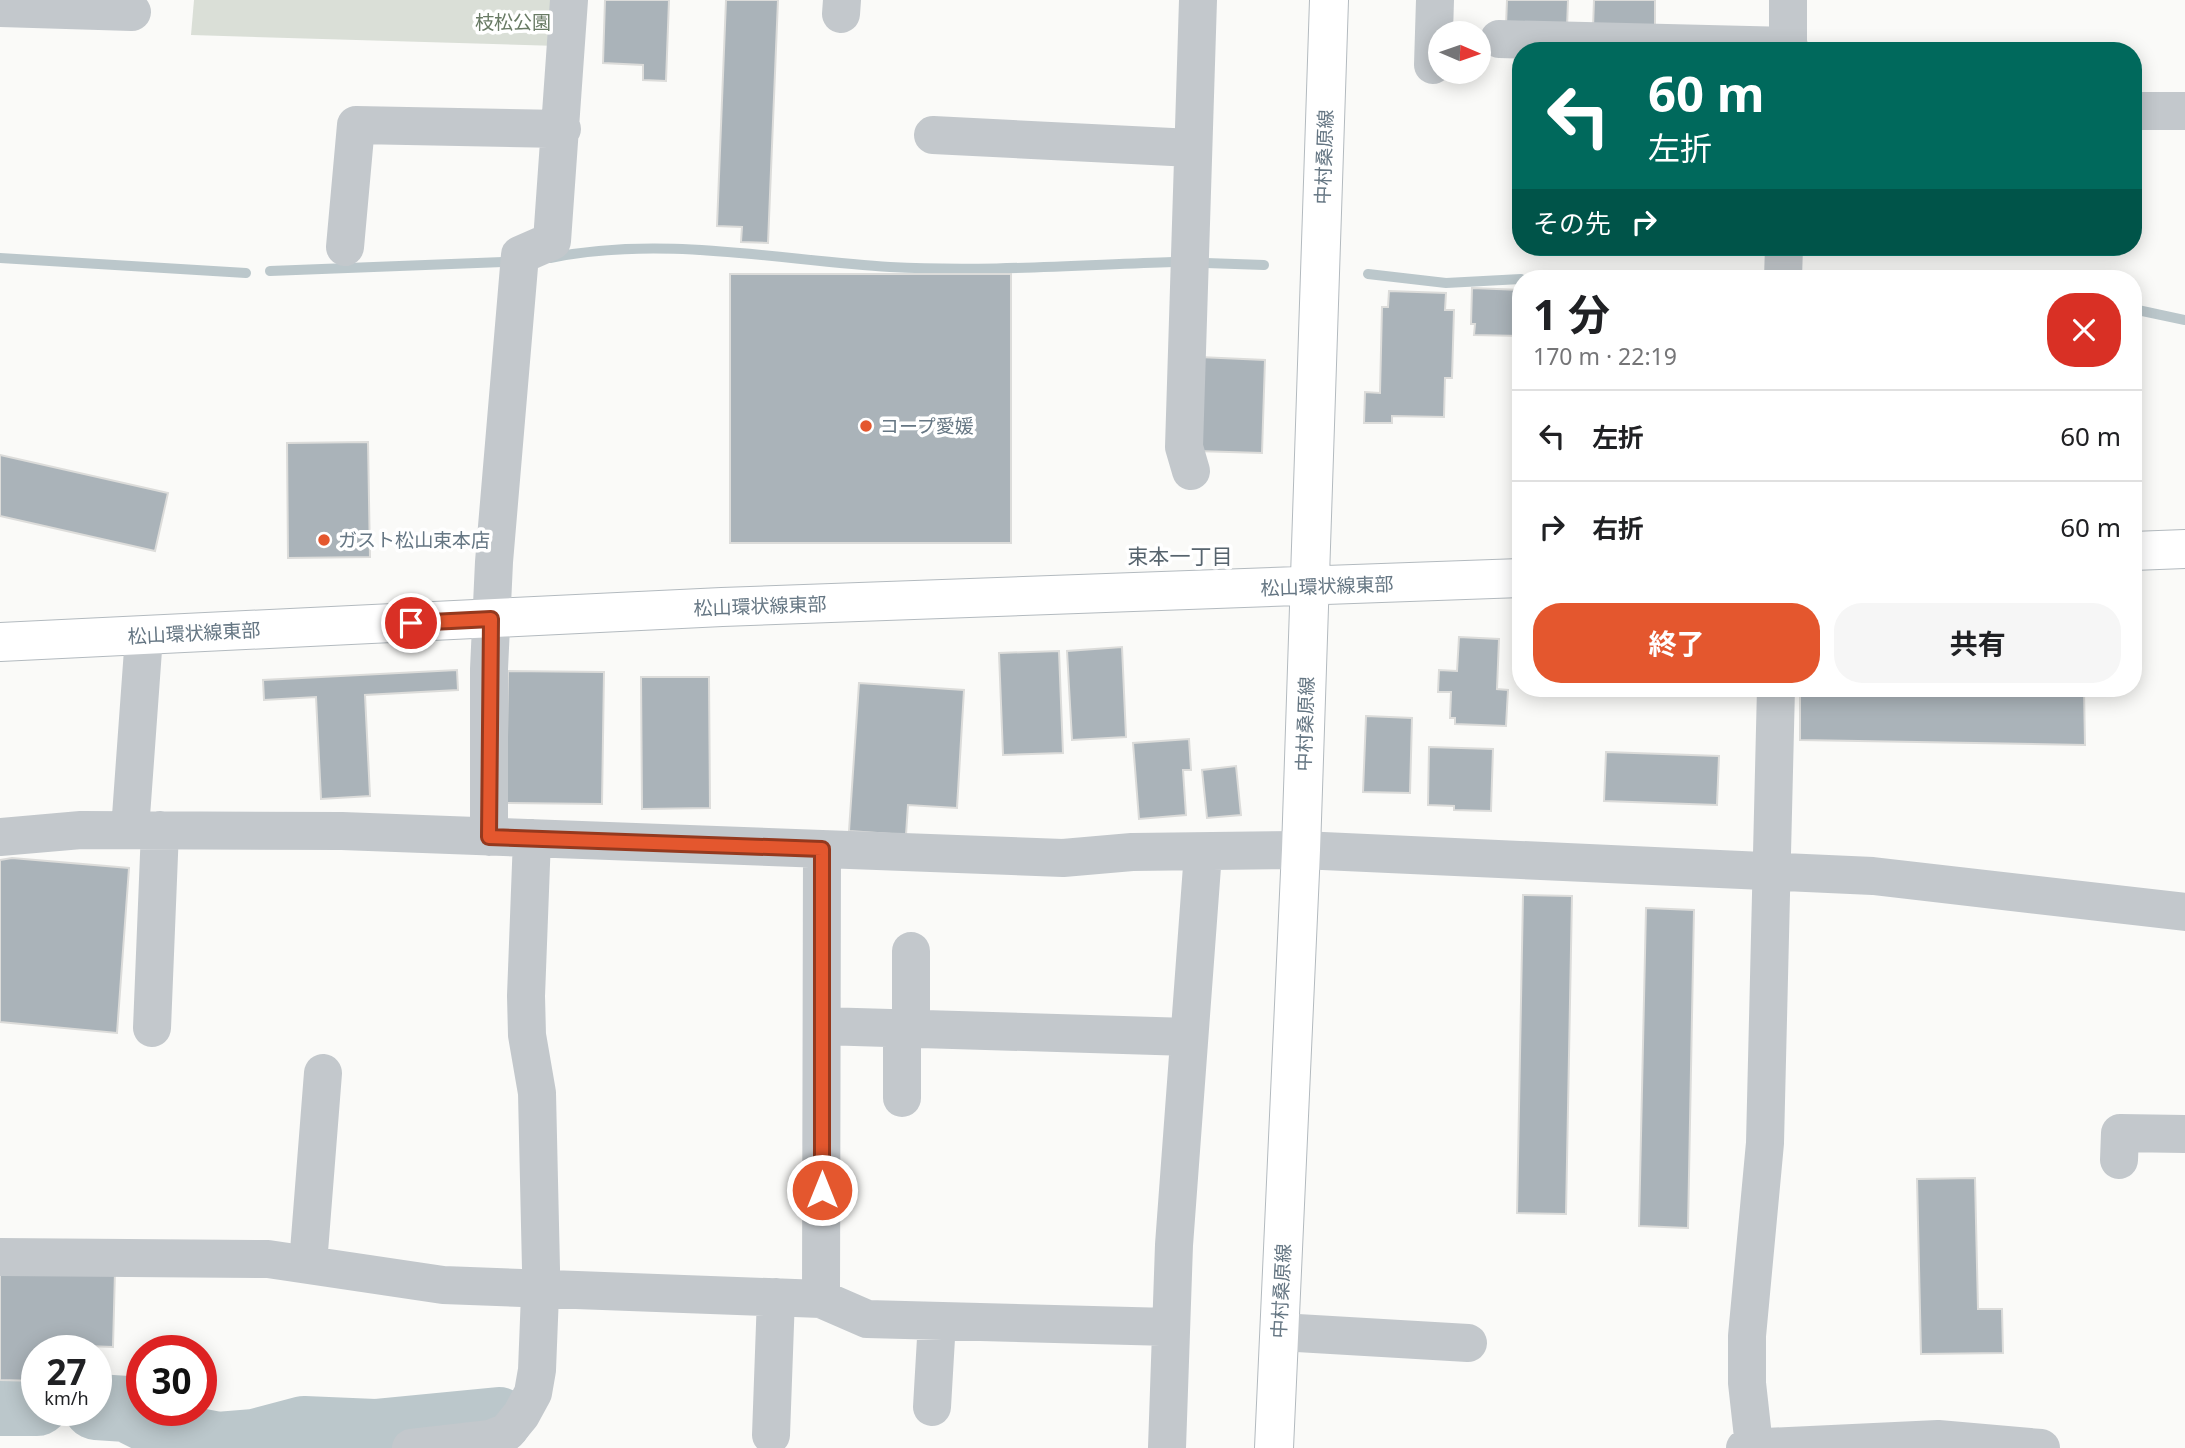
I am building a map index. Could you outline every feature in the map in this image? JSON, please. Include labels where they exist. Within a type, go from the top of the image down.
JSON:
[{"type":"street","points":[[489,837],[491,619],[520,255],[552,241],[562,130],[569,0]]},
{"type":"street","points":[[1191,471],[1184,447],[1198,0]]},
{"type":"street","name":"中村桑原線","points":[[1274,1448],[1301,850],[1329,0]]},
{"type":"street","points":[[1434,21],[1435,0]]},
{"type":"street","points":[[1788,0],[1788,42]]},
{"type":"street","points":[[0,8],[132,12]]},
{"type":"street","points":[[1499,39],[1595,42]]},
{"type":"street","points":[[2142,111],[2185,111]]},
{"type":"street","points":[[345,247],[356,125],[562,130]]},
{"type":"street","points":[[933,135],[1192,148]]},
{"type":"street","points":[[2142,551],[2185,549]]},
{"type":"street","name":"松山環状線東部","points":[[0,642],[722,607],[1512,579]]},
{"type":"street","points":[[144,636],[145,830],[152,1028]]},
{"type":"street","points":[[1776,697],[1774,872],[1765,1143],[1747,1336],[1747,1383],[1761,1447],[1938,1439],[2041,1448]]},
{"type":"street","points":[[0,837],[81,830],[342,831],[1063,858],[1132,852],[1301,850],[1873,876],[2185,912]]},
{"type":"street","points":[[411,1448],[490,1439],[507,1432],[521,1415],[533,1393],[537,1370],[540,1288],[537,1093],[527,1035],[526,996],[532,838]]},
{"type":"street","points":[[821,1299],[822,849]]},
{"type":"street","points":[[1167,1448],[1170,1327],[1203,853]]},
{"type":"street","points":[[902,1098],[911,951]]},
{"type":"street","points":[[822,1026],[1189,1037]]},
{"type":"street","points":[[308,1264],[323,1073]]},
{"type":"street","points":[[2119,1160],[2120,1133],[2185,1134]]},
{"type":"street","points":[[0,1257],[268,1259],[443,1284],[821,1299],[867,1319],[1170,1327]]},
{"type":"street","points":[[771,1435],[776,1297]]},
{"type":"street","points":[[932,1407],[937,1321]]},
{"type":"street","points":[[1280,1332],[1468,1343]]},
{"type":"green space","name":"枝松公園","points":[[194,0],[559,0],[558,46],[191,35]]},
{"type":"building","points":[[605,0],[669,0],[666,81],[643,80],[643,65],[603,63]]},
{"type":"building","points":[[726,0],[778,0],[768,243],[741,242],[742,227],[717,226]]},
{"type":"building","points":[[1507,0],[1568,0],[1567,28],[1506,26]]},
{"type":"building","points":[[1594,0],[1655,0],[1655,30],[1593,28]]},
{"type":"building","points":[[730,274],[1011,274],[1011,543],[730,543]]},
{"type":"building","points":[[1472,288],[1512,290],[1512,336],[1474,335],[1475,324],[1471,324]]},
{"type":"building","points":[[1389,291],[1446,293],[1445,310],[1454,310],[1452,378],[1445,378],[1444,417],[1392,416],[1392,423],[1364,423],[1365,392],[1380,393],[1382,307],[1388,307]]},
{"type":"building","points":[[1199,357],[1265,360],[1262,453],[1196,451]]},
{"type":"building","points":[[368,442],[370,557],[288,558],[287,443]]},
{"type":"building","points":[[0,455],[168,493],[155,551],[0,516]]},
{"type":"building","points":[[1459,637],[1499,639],[1497,689],[1508,690],[1506,726],[1455,724],[1455,718],[1450,718],[1451,692],[1438,692],[1439,670],[1457,671]]},
{"type":"building","points":[[1122,647],[1126,737],[1072,740],[1067,651]]},
{"type":"building","points":[[1059,651],[1063,753],[1003,755],[999,653]]},
{"type":"building","points":[[457,670],[458,690],[365,695],[370,796],[321,799],[316,697],[264,700],[263,680]]},
{"type":"building","points":[[508,671],[604,672],[602,804],[506,803]]},
{"type":"building","points":[[641,677],[709,677],[710,808],[642,809]]},
{"type":"building","points":[[859,683],[964,690],[957,808],[908,805],[906,835],[849,831]]},
{"type":"building","points":[[1800,697],[2084,697],[2085,745],[1800,740]]},
{"type":"building","points":[[1366,716],[1412,718],[1410,793],[1363,792]]},
{"type":"building","points":[[1189,739],[1191,770],[1183,770],[1186,815],[1139,819],[1133,743]]},
{"type":"building","points":[[1429,747],[1493,749],[1491,811],[1454,810],[1454,806],[1428,805]]},
{"type":"building","points":[[1606,752],[1719,756],[1717,805],[1604,801]]},
{"type":"building","points":[[1236,766],[1241,815],[1207,818],[1202,770]]},
{"type":"building","points":[[12,858],[129,868],[117,1033],[0,1022],[0,860]]},
{"type":"building","points":[[1523,895],[1572,896],[1566,1214],[1517,1213]]},
{"type":"building","points":[[1646,908],[1694,910],[1688,1228],[1639,1226]]},
{"type":"building","points":[[1975,1178],[1978,1309],[2002,1309],[2003,1353],[1921,1354],[1917,1179]]},
{"type":"building","points":[[0,1268],[115,1271],[113,1347],[112,1335],[21,1335],[21,1381],[0,1380]]},
{"type":"waterway","points":[[550,258],[592,251],[677,249],[890,267],[961,269],[1173,262]]},
{"type":"waterway","points":[[0,258],[246,273]]},
{"type":"waterway","points":[[270,271],[503,262]]},
{"type":"waterway","points":[[1206,263],[1264,265]]},
{"type":"waterway","points":[[1368,274],[1446,283],[1512,279]]},
{"type":"waterway","points":[[2142,311],[2185,320]]},
{"type":"waterway","points":[[0,1403],[21,1403]]},
{"type":"waterway","points":[[112,1408],[127,1409],[187,1439],[218,1445],[255,1442],[304,1429],[375,1432],[499,1420]]},
{"type":"place","name":"コープ愛媛","points":[[866,426]]},
{"type":"place","name":"ガスト松山束本店","points":[[324,540]]},
{"type":"district","name":"束本一丁目","points":[[1180,556]]},
{"type":"route","points":[[411,623],[491,619],[489,837],[822,849],[822,1190]]}]
